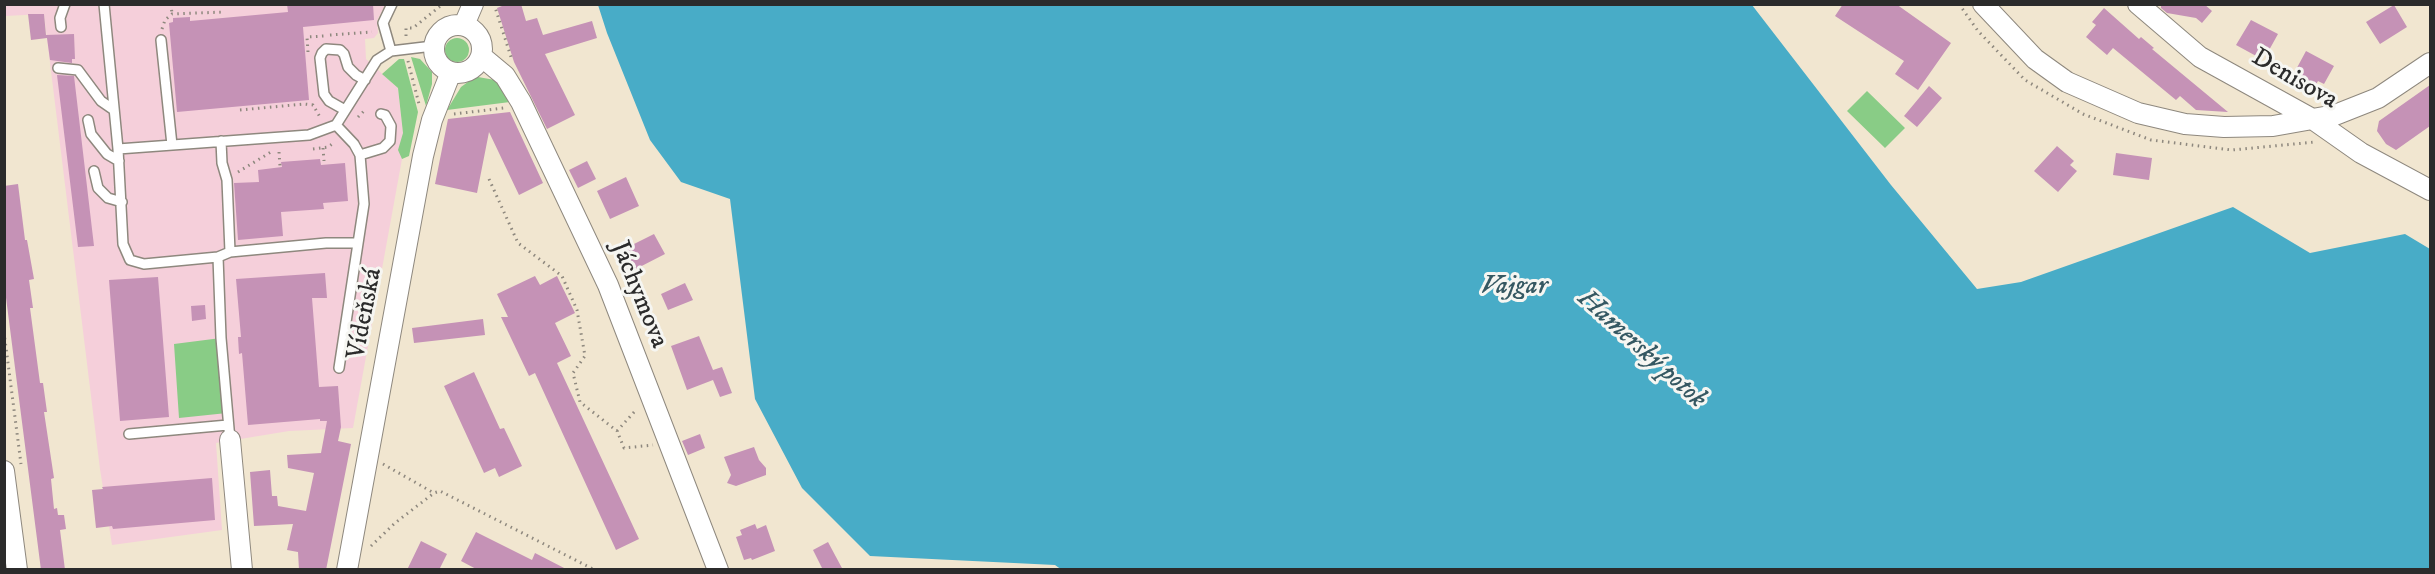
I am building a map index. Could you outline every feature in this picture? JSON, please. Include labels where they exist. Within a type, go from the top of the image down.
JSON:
[{"type":"street","points":[[464,25],[474,4]]},
{"type":"street","points":[[1983,4],[2035,59],[2059,76],[2086,91],[2138,113],[2185,124],[2224,127],[2273,126],[2314,120],[2354,109],[2378,98],[2430,63]]},
{"type":"street","name":"Denisova","points":[[2138,4],[2200,57],[2314,120],[2361,153],[2430,190]]},
{"type":"street","points":[[450,25],[464,25],[471,28],[481,40],[481,56],[478,63],[466,72],[451,72],[438,62],[433,46],[444,28],[450,25]]},
{"type":"street","name":"Jáchymova","points":[[481,56],[505,76],[521,102],[608,285],[718,570]]},
{"type":"street","name":"Vídeňská","points":[[347,570],[423,156],[432,120],[451,72]]},
{"type":"street","points":[[229,433],[242,570]]},
{"type":"street","points":[[14,473],[17,570]]},
{"type":"lane","points":[[61,27],[60,18],[65,4]]},
{"type":"lane","points":[[104,4],[119,161],[123,244],[130,260],[144,264],[218,258],[230,252],[326,243],[358,243]]},
{"type":"lane","points":[[391,51],[383,23],[392,4]]},
{"type":"lane","points":[[161,40],[172,145]]},
{"type":"lane","points":[[118,149],[309,135],[331,127],[345,110],[377,60],[391,51],[433,46]]},
{"type":"lane","points":[[345,110],[329,101],[324,94],[320,58],[322,53],[326,49],[340,50],[344,54],[348,67],[365,80]]},
{"type":"lane","points":[[58,68],[78,70],[101,101],[114,110]]},
{"type":"lane","points":[[360,155],[383,148],[390,141],[391,126],[385,115],[381,114]]},
{"type":"lane","points":[[88,120],[91,134],[107,154],[119,161]]},
{"type":"lane","points":[[331,127],[354,144],[360,155],[364,204],[339,368]]},
{"type":"lane","points":[[221,141],[222,163],[227,180],[230,252]]},
{"type":"lane","points":[[94,171],[98,188],[108,198],[122,202]]},
{"type":"lane","points":[[129,434],[229,433],[218,258]]},
{"type":"path","points":[[171,4],[172,14],[224,12]]},
{"type":"path","points":[[494,4],[514,66]]},
{"type":"path","points":[[240,110],[313,105],[331,127]]},
{"type":"path","points":[[447,115],[512,106]]},
{"type":"path","points":[[323,148],[324,161]]},
{"type":"path","points":[[227,180],[268,153],[279,152],[280,166]]},
{"type":"path","points":[[489,179],[518,243],[562,276],[577,310],[585,356],[573,373],[580,402],[617,432],[624,448],[657,444]]},
{"type":"path","points":[[4,332],[14,473]]},
{"type":"path","points":[[617,432],[641,404]]},
{"type":"path","points":[[381,463],[434,493]]},
{"type":"path","points":[[365,551],[395,523],[434,493],[440,491],[595,570]]},
{"type":"shaded area","points":[[5,4],[385,5],[377,21],[378,33],[374,38],[365,39],[366,59],[398,88],[403,133],[402,159],[353,428],[289,431],[216,443],[222,530],[112,545],[100,469],[44,14],[5,16]]},
{"type":"green space","points":[[457,38],[466,41],[469,50],[466,59],[457,62],[448,59],[445,50],[448,41]]},
{"type":"green space","points":[[411,57],[420,59],[432,72],[432,84],[426,106]]},
{"type":"green space","points":[[399,59],[404,59],[418,112],[409,156],[402,159],[398,150],[403,133],[398,88],[382,74]]},
{"type":"green space","points":[[478,77],[495,80],[502,87],[510,102],[447,110],[461,87]]},
{"type":"green space","points":[[1867,91],[1905,128],[1885,148],[1847,111]]},
{"type":"green space","points":[[221,338],[227,413],[179,418],[174,344]]},
{"type":"water","name":"Vajgar","points":[[598,5],[1752,5],[1891,185],[1977,289],[2021,282],[2233,207],[2310,253],[2405,234],[2430,249],[2430,569],[1062,570],[1055,565],[870,556],[802,488],[755,399],[730,199],[681,182],[650,140]]},
{"type":"building","points":[[287,4],[373,4],[374,20],[303,27],[309,100],[177,112],[169,23],[173,22],[173,18],[190,17],[190,21],[288,12]]},
{"type":"building","points":[[507,4],[521,4],[526,21],[537,18],[543,35],[592,21],[597,38],[545,54],[575,115],[547,129],[514,62],[497,8]]},
{"type":"building","points":[[1843,4],[1896,4],[1951,43],[1918,90],[1895,74],[1904,61],[1835,16]]},
{"type":"building","points":[[2161,4],[2204,4],[2212,11],[2202,23],[2196,18],[2167,13],[2161,8]]},
{"type":"building","points":[[2394,5],[2407,27],[2380,44],[2366,22]]},
{"type":"building","points":[[2104,8],[2228,112],[2196,110],[2180,96],[2176,100],[2113,48],[2107,55],[2086,37],[2096,25],[2092,22]]},
{"type":"building","points":[[28,14],[44,14],[46,35],[74,34],[75,59],[72,59],[72,63],[50,60],[47,38],[31,40]]},
{"type":"building","points":[[2251,20],[2278,34],[2268,52],[2263,49],[2258,57],[2236,45]]},
{"type":"building","points":[[2306,51],[2334,66],[2324,84],[2318,81],[2314,88],[2292,77]]},
{"type":"building","points":[[57,75],[74,76],[94,246],[78,247]]},
{"type":"building","points":[[2430,85],[2430,126],[2396,150],[2386,144],[2377,131],[2379,121]]},
{"type":"building","points":[[1929,86],[1942,98],[1917,127],[1904,116]]},
{"type":"building","points":[[510,112],[543,183],[519,195],[489,132],[477,193],[435,184],[448,119]]},
{"type":"building","points":[[2057,146],[2074,161],[2070,165],[2077,171],[2058,192],[2034,171]]},
{"type":"building","points":[[2116,153],[2152,158],[2149,180],[2113,175]]},
{"type":"building","points":[[320,159],[321,165],[345,163],[348,201],[323,203],[324,209],[281,212],[283,236],[238,240],[234,183],[259,182],[258,170],[282,167],[281,162]]},
{"type":"building","points":[[587,161],[596,179],[578,188],[569,170]]},
{"type":"building","points":[[626,177],[639,206],[610,219],[597,191]]},
{"type":"building","points":[[18,184],[25,240],[27,240],[34,279],[29,280],[33,308],[30,308],[40,383],[43,383],[47,412],[44,412],[54,478],[51,479],[54,509],[57,508],[58,515],[64,515],[66,529],[60,530],[65,570],[41,570],[4,282],[4,186]]},
{"type":"building","points":[[654,234],[665,254],[628,273],[618,252]]},
{"type":"building","points":[[325,273],[327,298],[312,298],[319,387],[338,386],[341,427],[338,441],[351,444],[326,570],[299,570],[298,552],[287,550],[293,524],[254,526],[250,472],[270,470],[272,496],[277,496],[278,506],[306,511],[314,473],[288,468],[287,455],[321,453],[327,421],[320,421],[320,419],[248,425],[242,353],[239,354],[238,337],[241,337],[236,279]]},
{"type":"building","points":[[535,276],[540,285],[557,276],[575,313],[555,323],[571,356],[557,363],[639,539],[616,550],[535,373],[529,376],[501,317],[508,317],[497,294]]},
{"type":"building","points":[[158,277],[169,417],[120,421],[109,280]]},
{"type":"building","points":[[685,283],[693,300],[668,310],[661,294]]},
{"type":"building","points":[[205,305],[206,319],[192,321],[191,306]]},
{"type":"building","points":[[483,319],[485,335],[414,343],[412,328]]},
{"type":"building","points":[[699,336],[713,370],[722,367],[732,393],[720,397],[713,380],[687,390],[671,346]]},
{"type":"building","points":[[474,372],[500,429],[504,428],[522,466],[499,477],[495,468],[484,473],[444,386]]},
{"type":"building","points":[[700,434],[705,448],[688,455],[682,441]]},
{"type":"building","points":[[754,447],[759,460],[766,468],[766,475],[736,486],[727,483],[731,475],[724,457]]},
{"type":"building","points":[[212,478],[215,520],[113,529],[112,526],[96,528],[92,490],[103,489],[102,487]]},
{"type":"building","points":[[755,524],[757,529],[766,525],[775,551],[752,560],[751,558],[744,560],[736,537],[742,535],[740,530]]},
{"type":"building","points":[[476,532],[532,560],[535,553],[568,570],[478,570],[461,561]]},
{"type":"building","points":[[421,541],[447,554],[439,570],[407,570]]},
{"type":"building","points":[[828,542],[843,570],[823,570],[813,550]]},
{"type":"water label","name":"Hamerský potok","points":[[1641,350]]}]
